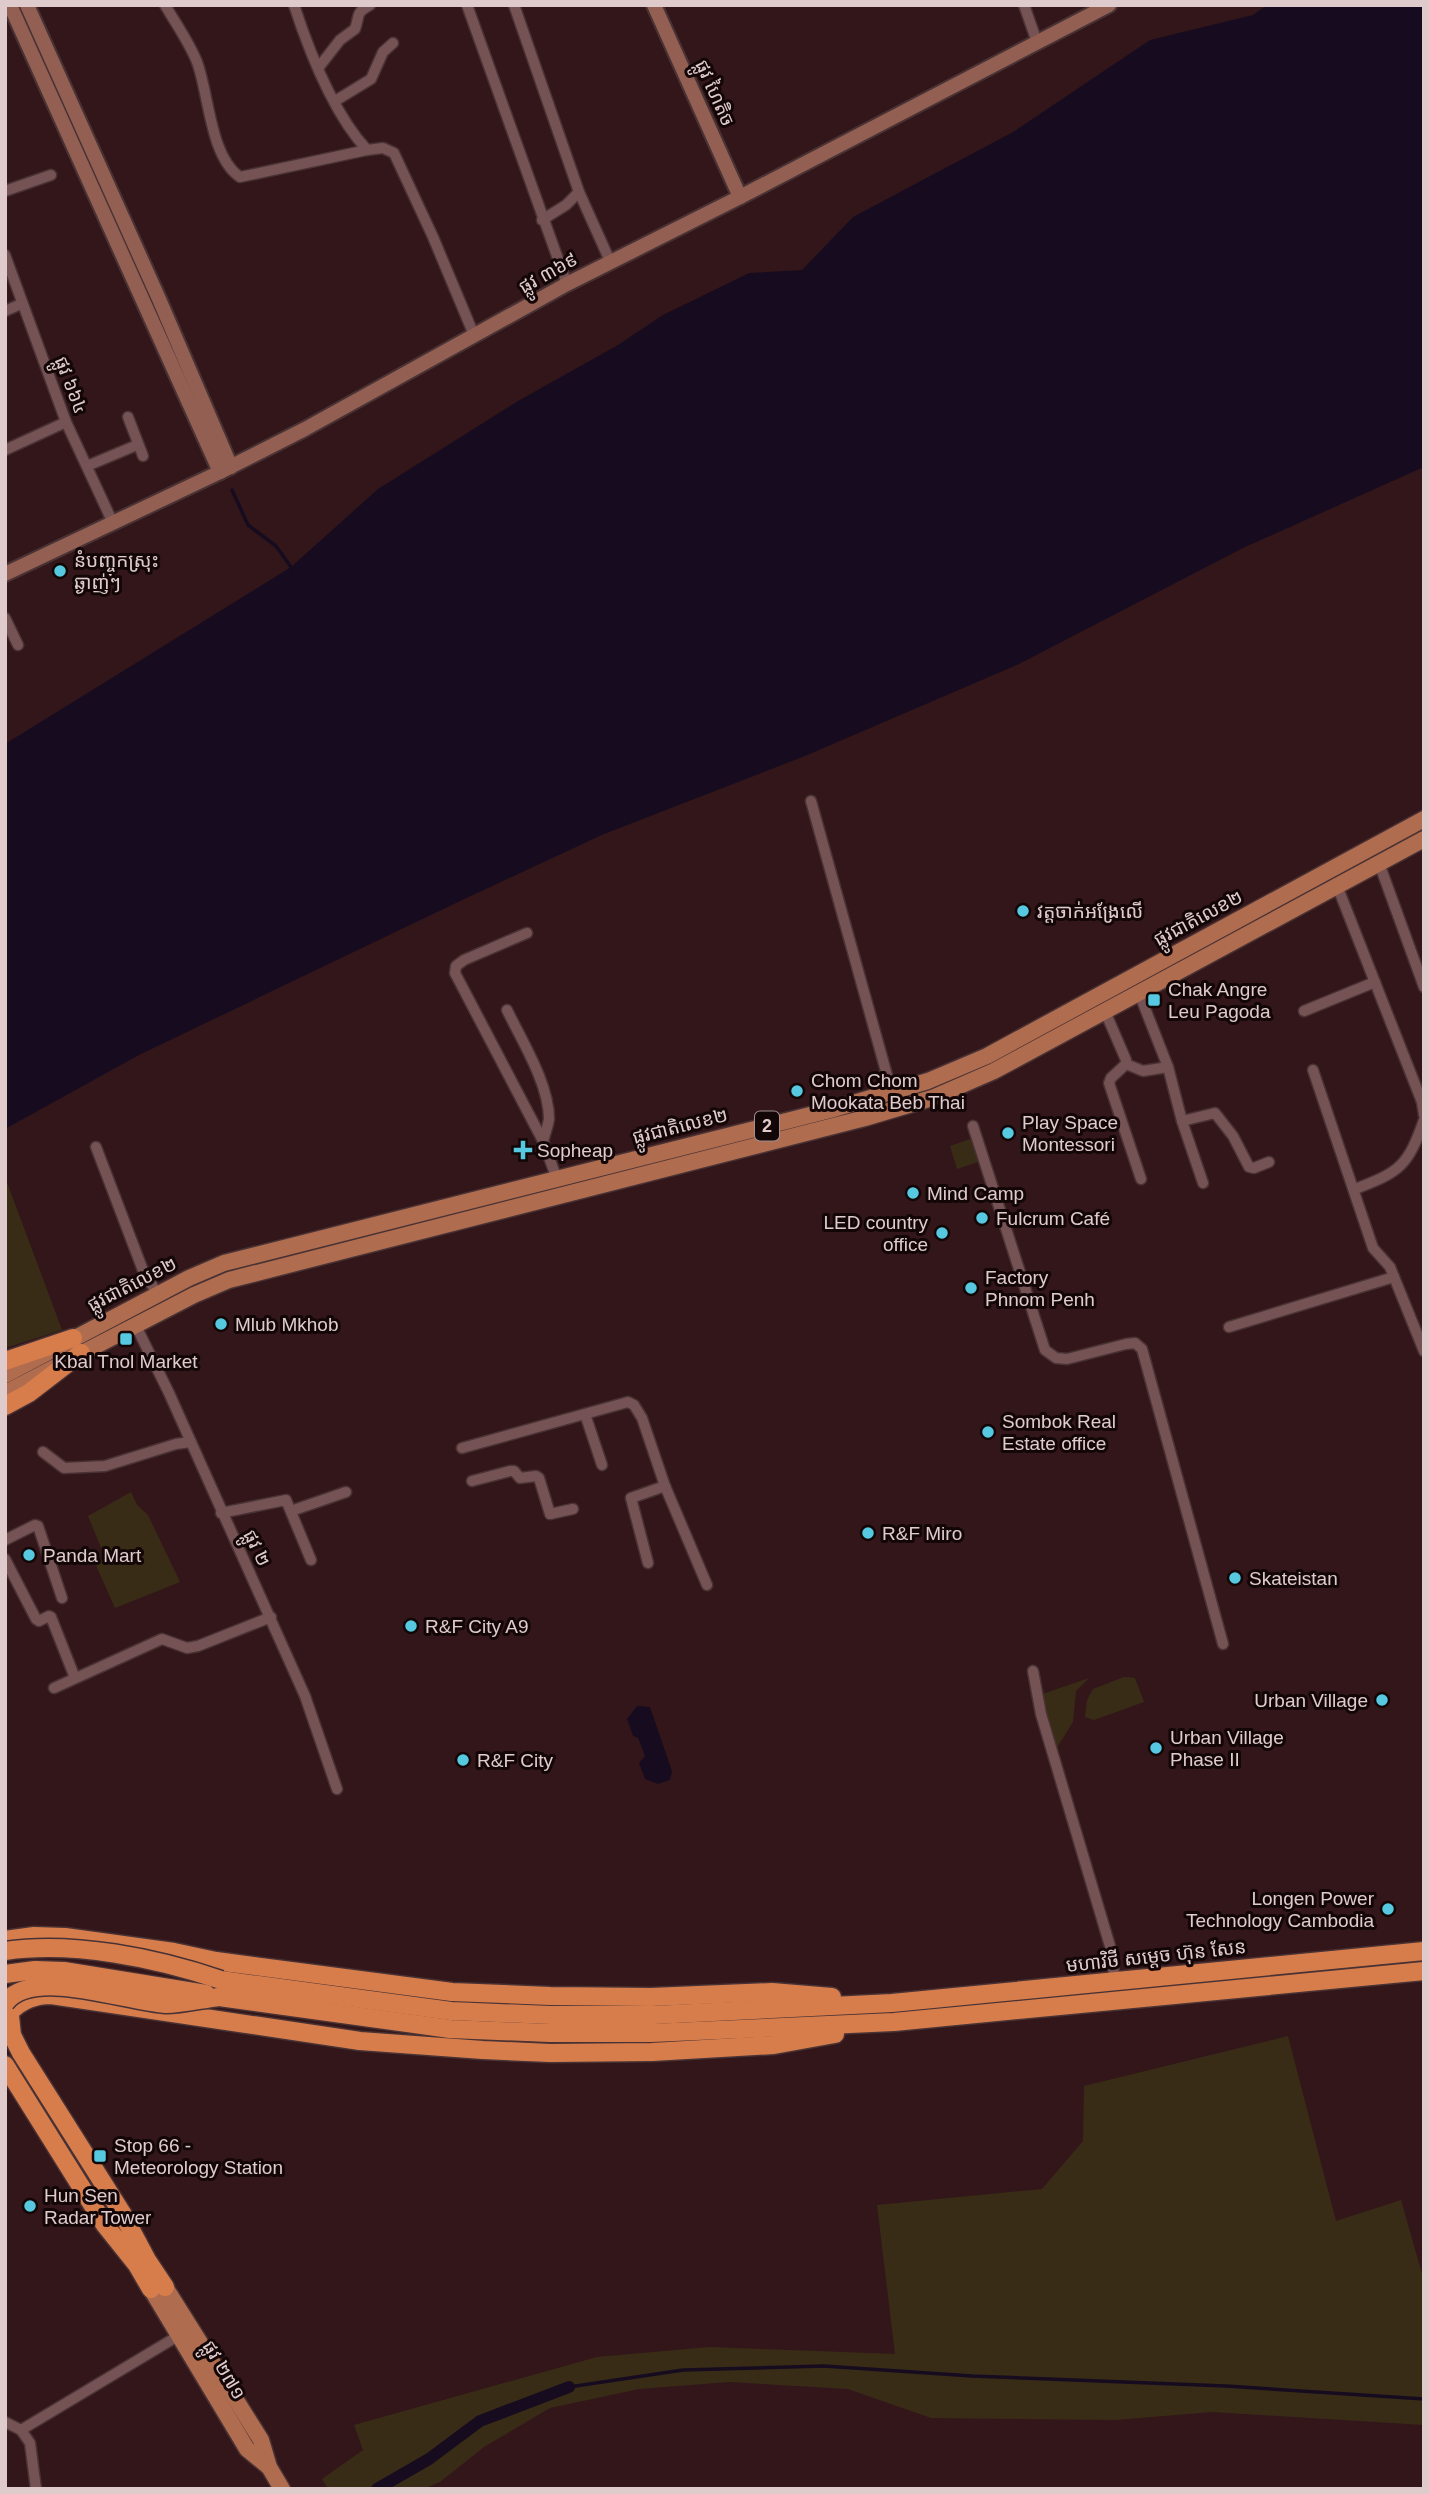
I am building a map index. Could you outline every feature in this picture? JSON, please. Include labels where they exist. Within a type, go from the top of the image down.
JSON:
[{"type":"highway","points":[[8,1378],[77,1345]]},
{"type":"highway","points":[[5,1406],[29,1393],[77,1345]]},
{"type":"highway","points":[[5,1940],[34,1936],[65,1937],[420,1989],[486,1994],[651,1997],[727,2012]]},
{"type":"highway","points":[[5,1951],[34,1947],[65,1948],[172,1964],[215,2001]]},
{"type":"highway","name":"មហាវិថី សម្តេច ហ៊ុន សែន","points":[[727,2012],[772,1992],[892,2003],[1424,1951]]},
{"type":"highway","points":[[5,1961],[52,1958],[172,1976],[215,2001],[417,2026],[550,2034],[651,2033],[727,2012]]},
{"type":"highway","points":[[215,2001],[216,1961]]},
{"type":"highway","points":[[158,2288],[147,2259],[122,2213],[12,2035],[8,1999],[35,1970],[64,1970],[169,1986],[360,2041],[550,2053],[774,2045],[894,2022]]},
{"type":"highway","name":"មហាវិថី សម្តេច ហ៊ុន សែន","points":[[894,2022],[1424,1971]]},
{"type":"highway","points":[[8,1999],[16,1993],[37,1986],[167,2004],[215,2001],[418,2007],[550,2015],[727,2012],[894,2022]]},
{"type":"highway","points":[[727,2012],[728,2048]]},
{"type":"highway","points":[[5,2054],[16,2066],[113,2219],[131,2258]]},
{"type":"highway","points":[[5,2065],[105,2225],[158,2288]]},
{"type":"main road","points":[[10,5],[38,71],[226,470]]},
{"type":"main road","points":[[27,5],[159,299],[226,470]]},
{"type":"main road","name":"ផ្លូវ ហៃតិច","points":[[654,5],[740,197]]},
{"type":"main road","name":"ផ្លូវ ៣៦៩","points":[[5,575],[226,470],[610,261],[740,197],[1109,5]]},
{"type":"main road","points":[[38,71],[53,64]]},
{"type":"main road","name":"ផ្លូវជាតិលេខ២","points":[[77,1345],[158,1294],[224,1263],[557,1179],[651,1164],[834,1126],[897,1109],[961,1086],[1016,1060],[1139,993],[1334,877],[1424,819]]},
{"type":"main road","name":"ផ្លូវជាតិលេខ២","points":[[77,1345],[136,1326],[229,1280],[651,1164],[928,1081],[987,1056],[1097,996],[1334,877],[1379,863],[1424,839]]},
{"type":"main road","points":[[830,1110],[834,1126]]},
{"type":"main road","name":"2","points":[[8,1378],[77,1345]]},
{"type":"main road","name":"ផ្លូវ ២៧១","points":[[158,2288],[185,2332],[261,2440],[269,2467],[282,2489]]},
{"type":"street","points":[[165,5],[194,55],[219,146],[233,172],[240,177],[255,176],[367,150],[383,148],[394,153],[474,335]]},
{"type":"street","points":[[293,5],[335,101],[355,137],[367,150]]},
{"type":"street","points":[[319,66],[340,40],[355,29],[356,10],[370,5]]},
{"type":"street","points":[[467,5],[567,284]]},
{"type":"street","points":[[514,5],[579,192],[610,261]]},
{"type":"street","points":[[1024,5],[1037,42]]},
{"type":"street","points":[[335,101],[371,79],[383,52],[393,43]]},
{"type":"street","points":[[5,191],[51,175]]},
{"type":"street","points":[[542,220],[566,205],[579,192]]},
{"type":"street","name":"ផ្លូវ ៦៦៤","points":[[5,255],[66,422],[113,523]]},
{"type":"street","points":[[5,311],[22,304]]},
{"type":"street","points":[[128,416],[143,456]]},
{"type":"street","points":[[5,450],[66,422]]},
{"type":"street","points":[[87,466],[137,445]]},
{"type":"street","points":[[5,618],[18,645]]},
{"type":"street","points":[[811,801],[892,1093]]},
{"type":"street","points":[[1379,863],[1424,987]]},
{"type":"street","points":[[1334,877],[1422,1102],[1424,1115]]},
{"type":"street","points":[[527,933],[464,960],[456,966],[455,973],[543,1141],[557,1179]]},
{"type":"street","points":[[1304,1012],[1375,982]]},
{"type":"street","points":[[1139,993],[1168,1067],[1182,1121],[1203,1182]]},
{"type":"street","points":[[1097,996],[1126,1064]]},
{"type":"street","points":[[507,1010],[545,1097],[549,1120],[543,1141]]},
{"type":"street","points":[[1126,1064],[1143,1070],[1168,1067]]},
{"type":"street","points":[[1126,1064],[1109,1083],[1141,1179]]},
{"type":"street","points":[[1312,1070],[1373,1248],[1390,1267],[1424,1351]]},
{"type":"street","points":[[1182,1121],[1215,1113],[1233,1136],[1249,1167],[1254,1168],[1269,1162]]},
{"type":"street","points":[[1354,1189],[1398,1170],[1413,1151],[1424,1120]]},
{"type":"street","points":[[973,1126],[1045,1350],[1056,1358],[1067,1359],[1126,1343],[1135,1343],[1142,1349],[1223,1644]]},
{"type":"street","points":[[96,1147],[144,1273],[158,1294]]},
{"type":"street","points":[[1229,1327],[1394,1277]]},
{"type":"street","name":"ផ្លូវ ២","points":[[136,1326],[271,1617],[305,1696],[337,1790]]},
{"type":"street","points":[[462,1448],[628,1402],[634,1405],[642,1418],[665,1486],[707,1585]]},
{"type":"street","points":[[585,1414],[602,1465]]},
{"type":"street","points":[[43,1452],[64,1468],[105,1466],[176,1444],[191,1442]]},
{"type":"street","points":[[472,1481],[510,1471],[514,1471],[520,1478],[536,1476],[539,1478],[550,1514],[573,1509]]},
{"type":"street","points":[[648,1563],[631,1498],[665,1486]]},
{"type":"street","points":[[291,1511],[346,1492]]},
{"type":"street","points":[[221,1513],[285,1500],[311,1560]]},
{"type":"street","points":[[5,1540],[38,1526],[62,1598]]},
{"type":"street","points":[[5,1559],[36,1619],[51,1617],[75,1678]]},
{"type":"street","points":[[54,1688],[162,1640],[187,1648],[198,1646],[271,1617]]},
{"type":"street","points":[[1032,1671],[1041,1714],[1110,1946],[1115,1981]]},
{"type":"street","points":[[21,2430],[185,2332]]},
{"type":"street","points":[[5,2422],[21,2430],[30,2443],[36,2489]]},
{"type":"shaded area","points":[[1267,5],[1424,5],[1424,467],[1243,548],[1019,664],[805,756],[604,834],[458,902],[139,1055],[5,1129],[5,744],[291,567],[378,489],[518,401],[618,345],[663,315],[749,273],[802,270],[853,217],[1013,132],[1150,40],[1253,15]]},
{"type":"shaded area","points":[[970,1139],[977,1148],[981,1161],[957,1169],[950,1146]]},
{"type":"shaded area","points":[[5,1177],[62,1330],[5,1348]]},
{"type":"shaded area","points":[[131,1492],[137,1505],[148,1515],[180,1582],[115,1608],[95,1563],[105,1557],[88,1516]]},
{"type":"shaded area","points":[[1124,1677],[1135,1678],[1144,1702],[1094,1720],[1085,1717],[1087,1700],[1093,1689]]},
{"type":"shaded area","points":[[1089,1678],[1076,1691],[1073,1722],[1051,1757],[1034,1697]]},
{"type":"shaded area","points":[[637,1706],[650,1707],[672,1771],[670,1780],[658,1784],[645,1779],[639,1763],[645,1756],[627,1719]]},
{"type":"shaded area","points":[[1288,2036],[1336,2221],[1401,2200],[1424,2281],[1424,2425],[1212,2412],[1116,2420],[931,2418],[848,2389],[729,2382],[639,2389],[550,2408],[484,2447],[440,2482],[423,2489],[328,2489],[322,2479],[363,2450],[354,2425],[597,2357],[709,2347],[895,2354],[877,2205],[1042,2189],[1083,2141],[1084,2086]]},
{"type":"waterway","points":[[232,490],[248,525],[276,546],[291,567]]},
{"type":"waterway","points":[[569,2387],[683,2370],[824,2366],[972,2376],[1226,2386],[1424,2399]]},
{"type":"waterway","points":[[377,2489],[429,2459],[480,2421],[569,2387]]},
{"type":"place","name":"នំបញ្ចុកស្រុះ ឆ្ងាញ់ៗ","points":[[60,571]]},
{"type":"place","name":"វត្តចាក់អង្រែលើ","points":[[1023,911]]},
{"type":"place","name":"Chak Angre Leu Pagoda","points":[[1154,1000]]},
{"type":"place","name":"Chom Chom Mookata Beb Thai","points":[[797,1091]]},
{"type":"place","name":"Play Space Montessori","points":[[1008,1133]]},
{"type":"place","name":"Sopheap","points":[[523,1150]]},
{"type":"place","name":"Mind Camp","points":[[913,1193]]},
{"type":"place","name":"Fulcrum Café","points":[[982,1218]]},
{"type":"place","name":"LED country office","points":[[942,1233]]},
{"type":"place","name":"Factory Phnom Penh","points":[[971,1288]]},
{"type":"place","name":"Mlub Mkhob","points":[[221,1324]]},
{"type":"place","name":"Kbal Tnol Market","points":[[126,1339]]},
{"type":"place","name":"Sombok Real Estate office","points":[[988,1432]]},
{"type":"place","name":"R&F Miro","points":[[868,1533]]},
{"type":"place","name":"Panda Mart","points":[[29,1555]]},
{"type":"place","name":"Skateistan","points":[[1235,1578]]},
{"type":"place","name":"R&F City A9","points":[[411,1626]]},
{"type":"place","name":"Urban Village","points":[[1382,1700]]},
{"type":"place","name":"Urban Village Phase II","points":[[1156,1748]]},
{"type":"place","name":"R&F City","points":[[463,1760]]},
{"type":"place","name":"Longen Power Technology Cambodia","points":[[1388,1909]]},
{"type":"place","name":"Stop 66 - Meteorology Station","points":[[100,2156]]},
{"type":"place","name":"Hun Sen Radar Tower","points":[[30,2206]]}]
